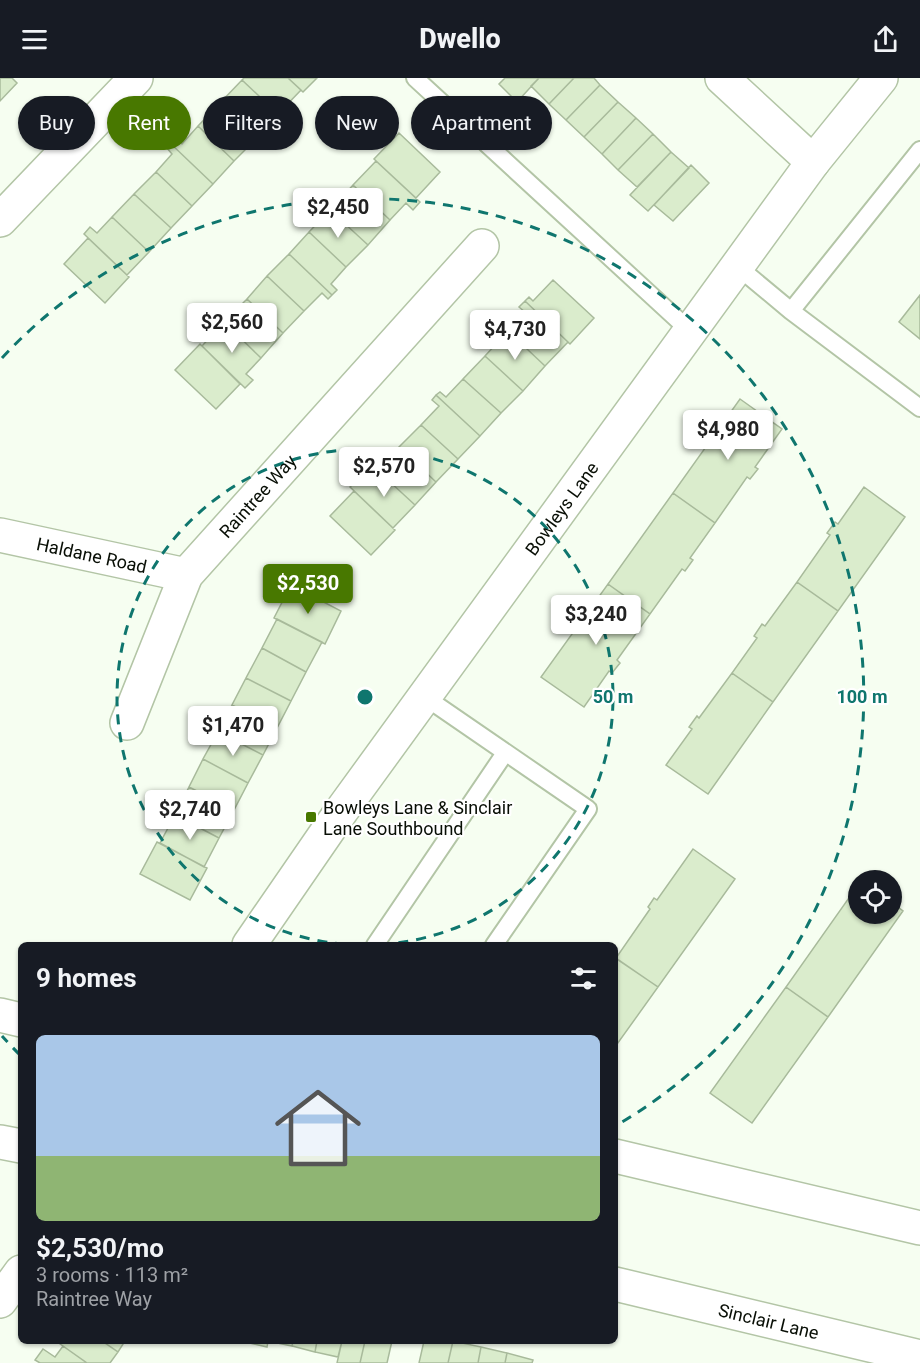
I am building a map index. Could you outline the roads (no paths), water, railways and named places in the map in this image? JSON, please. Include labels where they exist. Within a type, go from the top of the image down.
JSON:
[{"type":"street","points":[[0,220],[136,78]]},
{"type":"street","points":[[722,78],[813,162]]},
{"type":"street","name":"Bowleys Lane","points":[[251,942],[424,697],[737,266],[813,162],[881,78]]},
{"type":"street","name":"Raintree Way","points":[[127,723],[186,575],[482,246]]},
{"type":"street","name":"Haldane Road","points":[[0,535],[186,575]]},
{"type":"street","points":[[0,1015],[18,1019]]},
{"type":"street","points":[[0,1142],[18,1145]]},
{"type":"street","points":[[618,1157],[920,1228]]},
{"type":"street","points":[[0,1301],[18,1276]]},
{"type":"street","name":"Sinclair Lane","points":[[618,1285],[880,1356],[920,1357]]},
{"type":"lane","points":[[415,78],[690,331]]},
{"type":"lane","points":[[791,310],[920,150]]},
{"type":"lane","points":[[737,266],[920,408]]},
{"type":"lane","points":[[424,697],[588,810],[496,942]]},
{"type":"lane","points":[[377,942],[505,753]]},
{"type":"place","name":"Bowleys Lane & Sinclair Lane Southbound","points":[[311,817]]}]
